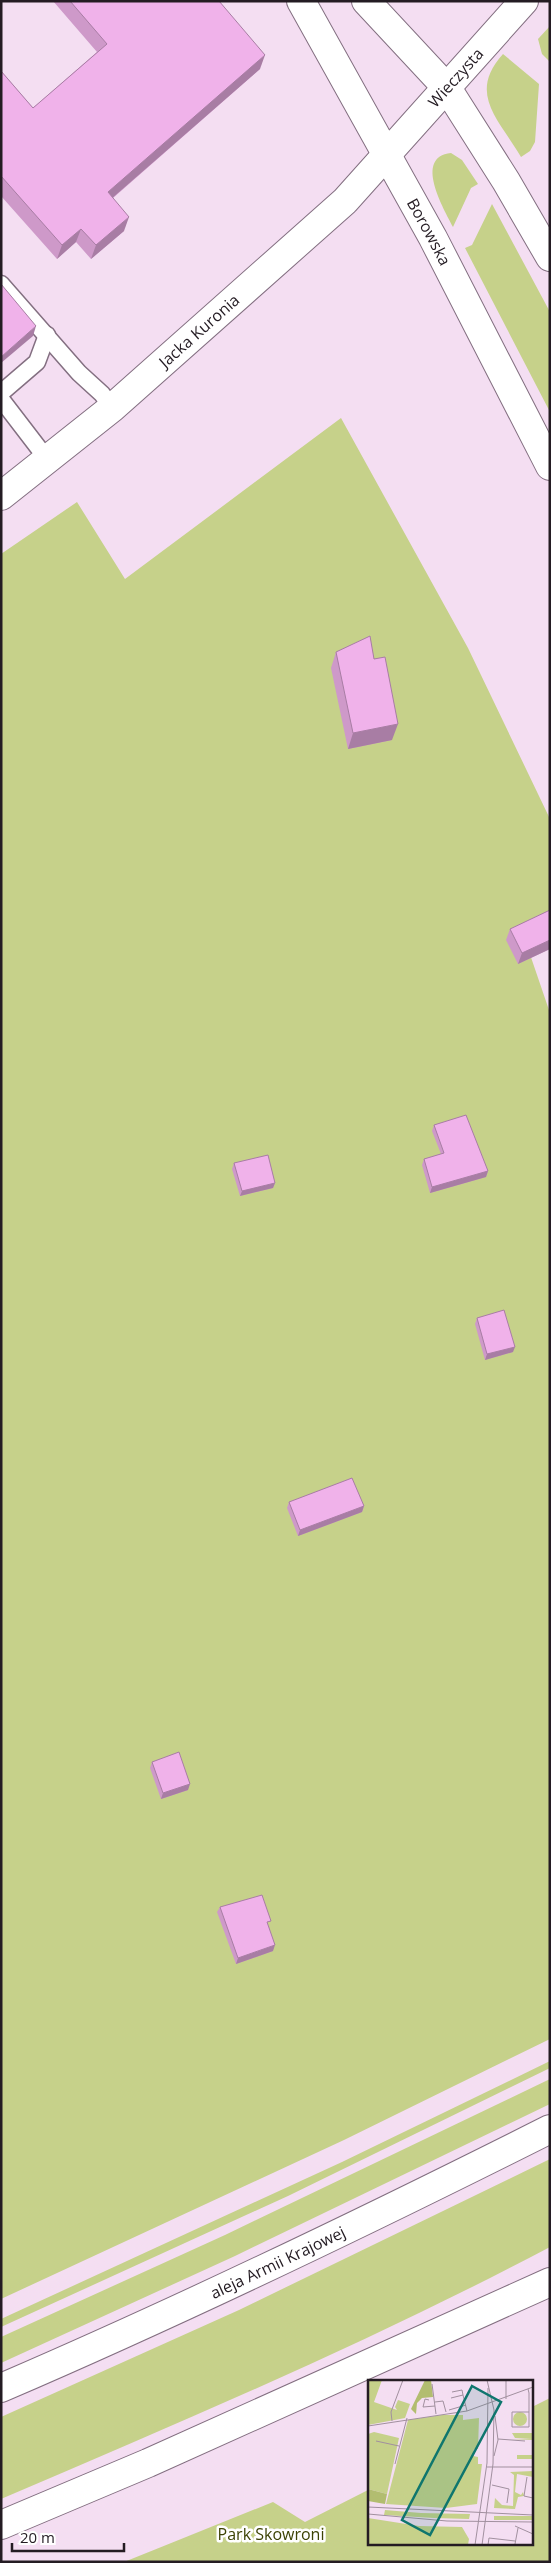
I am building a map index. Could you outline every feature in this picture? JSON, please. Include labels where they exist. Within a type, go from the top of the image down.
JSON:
[{"type":"street","name":"Borowska","points":[[301,1],[440,249],[550,466]]},
{"type":"street","points":[[366,1],[447,88],[547,248]]},
{"type":"street","name":"Wieczysta","points":[[387,155],[524,1]]},
{"type":"street","name":"Jacka Kuronia","points":[[1,496],[112,408],[345,201],[387,155]]},
{"type":"street","name":"aleja Armii Krajowej","points":[[1,2388],[77,2355],[393,2208],[550,2129]]},
{"type":"street","points":[[1,2525],[157,2459],[550,2282]]},
{"type":"lane","points":[[1,284],[79,373],[102,394],[112,408]]},
{"type":"lane","points":[[1,393],[37,362],[47,335]]},
{"type":"lane","points":[[1,399],[47,459]]},
{"type":"green space","points":[[550,26],[550,62],[542,54],[538,39]]},
{"type":"green space","points":[[503,54],[539,84],[535,142],[530,151],[521,157],[496,118],[487,94],[488,82],[493,68]]},
{"type":"green space","points":[[451,153],[462,160],[478,184],[471,188],[453,227],[438,197],[433,173],[434,164],[440,157]]},
{"type":"green space","points":[[492,204],[550,312],[550,412],[465,248],[472,245]]},
{"type":"green space","points":[[341,418],[468,648],[550,819],[550,915],[521,928],[550,1013],[550,2039],[344,2140],[1,2299],[1,554],[77,502],[125,579]]},
{"type":"green space","points":[[550,2061],[550,2068],[288,2196],[1,2327],[1,2319],[342,2162]]},
{"type":"green space","points":[[550,2079],[550,2104],[235,2256],[1,2363],[1,2337],[225,2235]]},
{"type":"green space","points":[[550,2159],[550,2247],[415,2315],[278,2379],[1,2499],[1,2417],[239,2310]]},
{"type":"green space","name":"Park Skowroni","points":[[550,2398],[550,2562],[124,2562],[273,2502],[305,2522],[368,2490],[368,2546],[534,2546],[534,2406]]},
{"type":"building","points":[[70,1],[219,1],[265,55],[108,192],[129,217],[96,245],[81,229],[62,245],[1,176],[1,71],[33,108],[107,44]]},
{"type":"building","points":[[1,284],[36,326],[1,357]]},
{"type":"building","points":[[370,636],[374,659],[385,657],[398,724],[353,733],[336,652]]},
{"type":"building","points":[[550,910],[550,940],[522,953],[510,929]]},
{"type":"building","points":[[466,1115],[488,1171],[432,1187],[424,1159],[444,1153],[434,1125]]},
{"type":"building","points":[[268,1155],[275,1183],[242,1191],[234,1163]]},
{"type":"building","points":[[504,1310],[515,1347],[487,1354],[477,1318]]},
{"type":"building","points":[[352,1478],[364,1506],[300,1530],[289,1502]]},
{"type":"building","points":[[179,1752],[190,1784],[163,1793],[152,1762]]},
{"type":"building","points":[[262,1895],[271,1921],[267,1922],[275,1945],[238,1958],[220,1907]]}]
